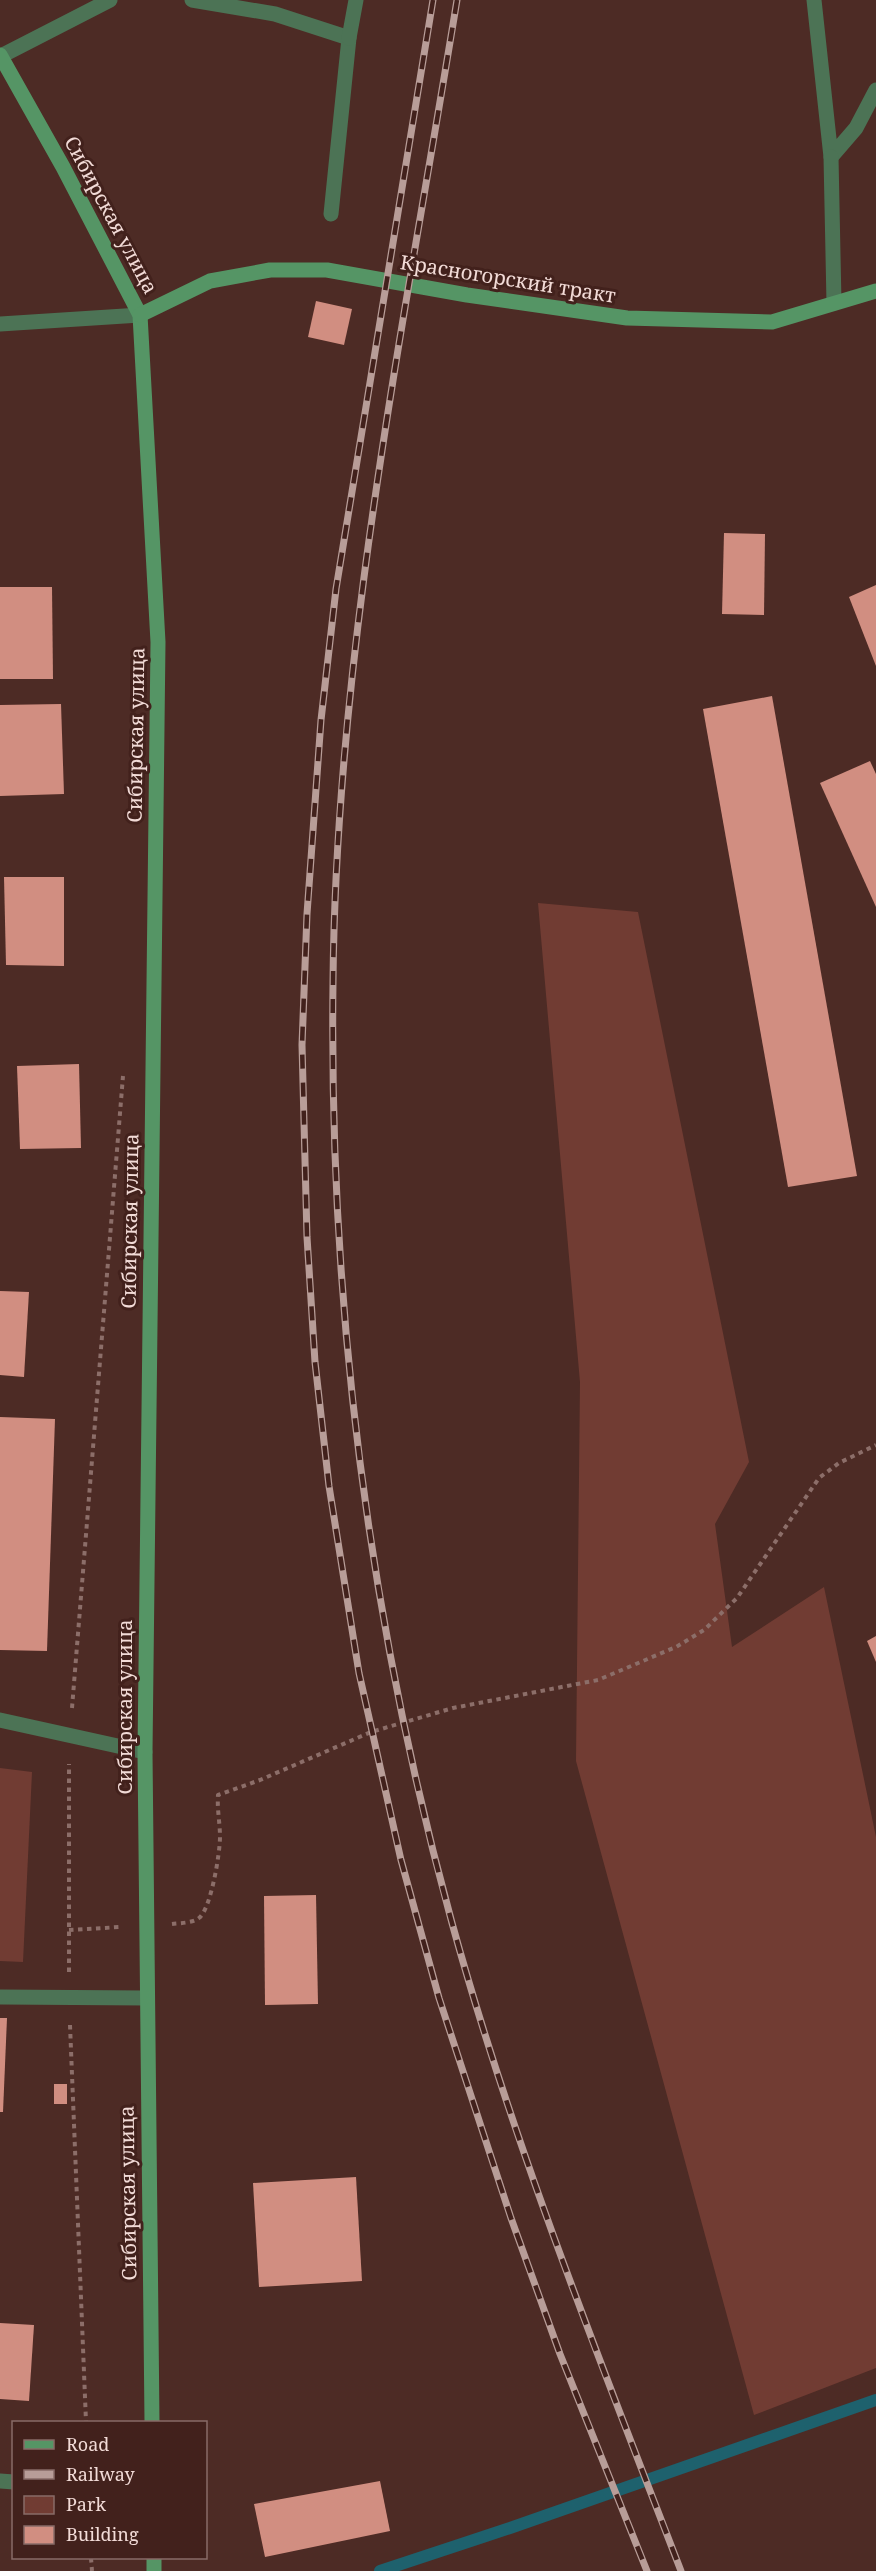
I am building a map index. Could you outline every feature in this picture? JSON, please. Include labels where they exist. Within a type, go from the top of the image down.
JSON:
[{"type":"main road","name":"Сибирская улица","points":[[0,56],[63,167],[140,315],[158,642],[145,1752],[152,2421]]},
{"type":"main road","name":"Красногорский тракт","points":[[140,315],[210,281],[270,270],[294,269],[327,270],[468,295],[627,318],[772,322],[876,291]]},
{"type":"street","points":[[0,56],[110,0]]},
{"type":"street","points":[[192,0],[275,14],[349,38]]},
{"type":"street","points":[[331,214],[349,38],[356,0]]},
{"type":"street","points":[[814,0],[831,157],[834,303]]},
{"type":"street","points":[[831,157],[856,128],[876,90]]},
{"type":"street","points":[[0,324],[140,315]]},
{"type":"street","points":[[0,1720],[145,1752]]},
{"type":"street","points":[[0,1997],[146,1998]]},
{"type":"path","points":[[69,1930],[196,1921],[204,1914],[212,1886],[220,1837],[216,1811],[218,1795],[260,1780],[371,1732],[453,1708],[598,1680],[676,1647],[704,1630],[737,1598],[819,1478],[839,1463],[876,1445]]},
{"type":"green space","points":[[538,903],[638,912],[749,1462],[715,1524],[732,1647],[824,1587],[876,1837],[876,2368],[754,2415],[576,1761],[580,1382]]},
{"type":"green space","points":[[0,1768],[32,1772],[23,1962],[0,1961]]},
{"type":"building","points":[[316,301],[352,309],[344,345],[308,337]]},
{"type":"building","points":[[724,533],[765,534],[764,615],[722,614]]},
{"type":"building","points":[[876,585],[876,666],[849,597]]},
{"type":"building","points":[[0,587],[52,587],[53,679],[0,679]]},
{"type":"building","points":[[772,696],[857,1176],[788,1187],[703,709]]},
{"type":"building","points":[[61,704],[64,794],[0,796],[0,705]]},
{"type":"building","points":[[870,761],[876,774],[876,907],[820,783]]},
{"type":"building","points":[[4,877],[64,877],[64,966],[6,965]]},
{"type":"building","points":[[79,1064],[81,1148],[20,1149],[17,1066]]},
{"type":"building","points":[[0,1291],[29,1292],[24,1377],[0,1375]]},
{"type":"building","points":[[0,1417],[55,1419],[47,1651],[0,1650]]},
{"type":"building","points":[[876,1636],[876,1662],[867,1641]]},
{"type":"building","points":[[316,1895],[318,2004],[265,2005],[264,1896]]},
{"type":"building","points":[[0,2018],[7,2018],[3,2112],[0,2112]]},
{"type":"building","points":[[54,2084],[67,2084],[67,2104],[54,2104]]},
{"type":"building","points":[[356,2177],[362,2281],[259,2287],[253,2183]]},
{"type":"building","points":[[0,2323],[34,2325],[29,2401],[0,2399]]},
{"type":"building","points":[[380,2481],[390,2531],[265,2557],[254,2504]]},
{"type":"waterway","points":[[380,2571],[876,2400]]},
{"type":"railway","points":[[433,0],[336,589],[321,720],[307,914],[302,1045],[307,1237],[315,1362],[329,1486],[359,1673],[401,1860],[439,1998],[511,2218],[560,2354],[647,2571]]},
{"type":"railway","points":[[457,0],[376,489],[346,735],[337,858],[333,982],[338,1220],[347,1339],[376,1575],[397,1692],[452,1923],[476,2006],[530,2169],[681,2571]]}]
